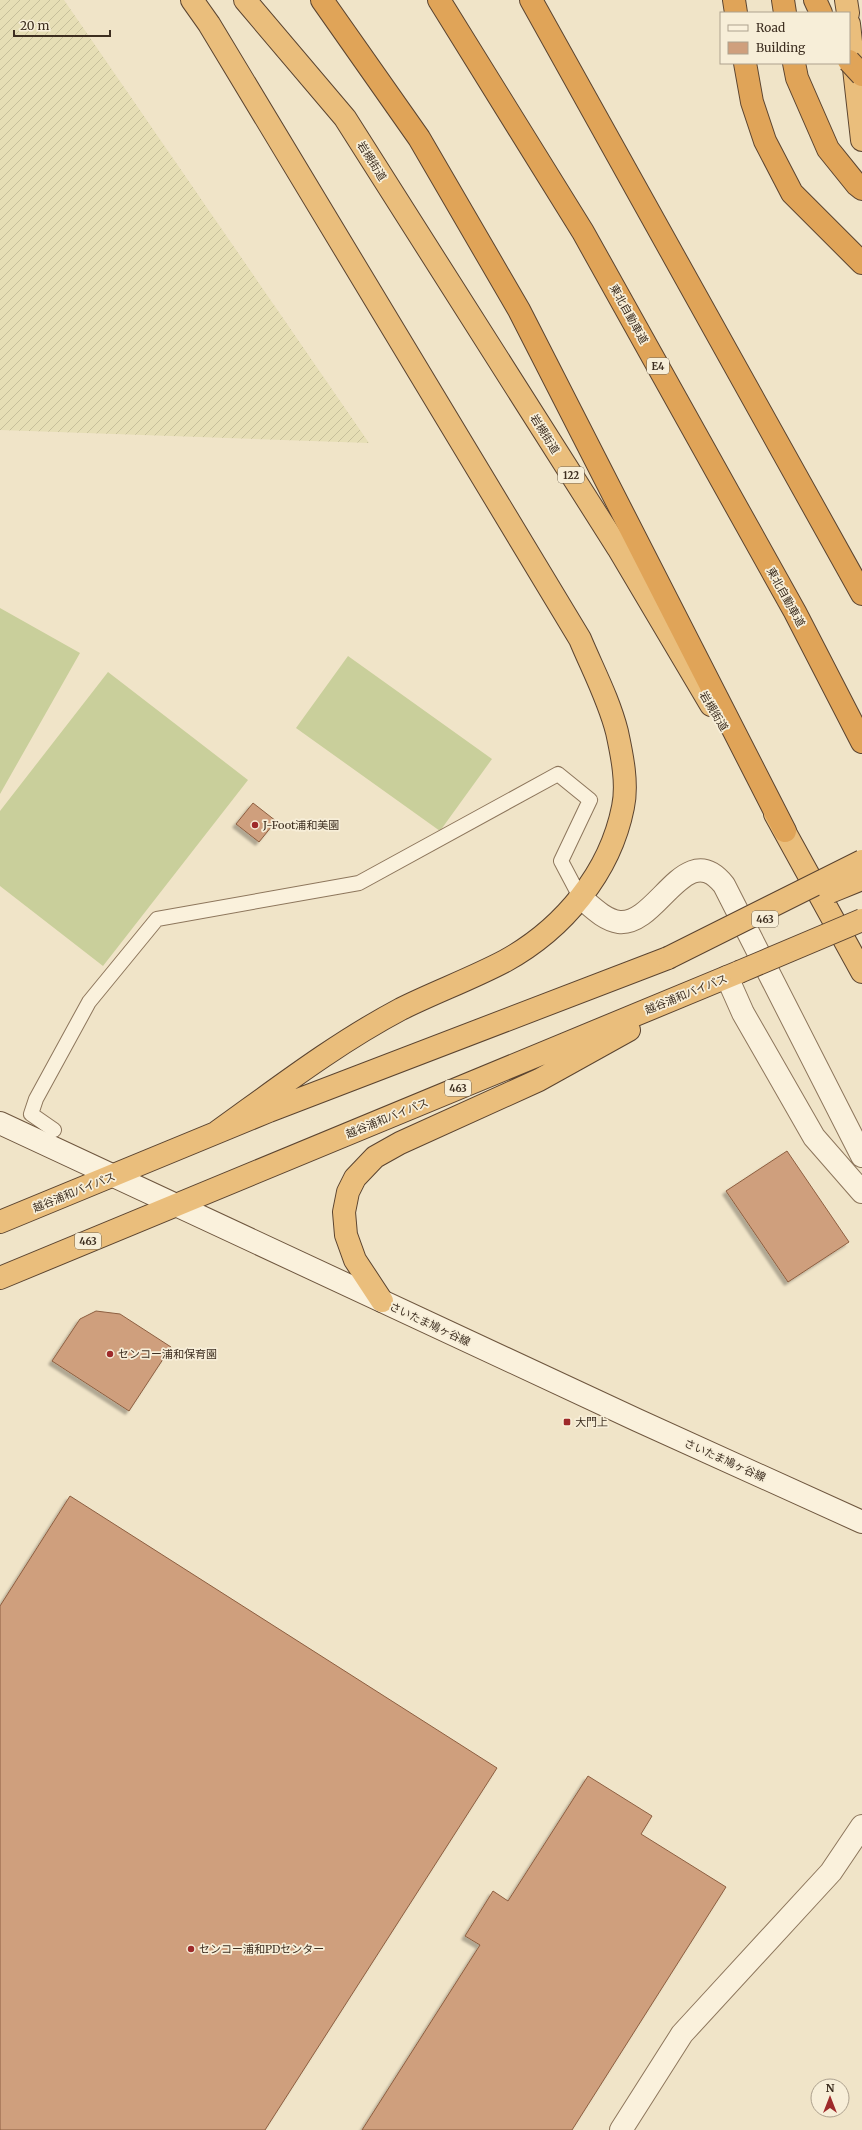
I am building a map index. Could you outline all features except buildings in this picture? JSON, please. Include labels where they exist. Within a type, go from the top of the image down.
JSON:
[{"type":"highway","points":[[192,0],[238,72],[580,639],[602,690],[617,732],[624,773],[624,806],[614,840],[594,880],[569,912],[543,935],[505,960],[401,1009],[326,1053],[217,1132]]},
{"type":"highway","name":"岩槻街道","points":[[245,0],[345,118],[618,548],[785,832],[859,967],[862,987]]},
{"type":"highway","points":[[322,0],[419,138],[519,310],[785,832]]},
{"type":"highway","name":"東北自動車道","points":[[439,0],[584,232],[795,612],[862,742]]},
{"type":"highway","points":[[531,0],[862,594]]},
{"type":"highway","points":[[734,0],[736,12]]},
{"type":"highway","points":[[783,0],[786,12]]},
{"type":"highway","points":[[815,0],[821,12]]},
{"type":"highway","points":[[846,0],[848,12]]},
{"type":"highway","points":[[850,33],[862,140]]},
{"type":"highway","points":[[850,63],[862,75]]},
{"type":"highway","points":[[745,64],[752,102],[765,141],[792,193],[862,263]]},
{"type":"highway","points":[[794,64],[797,78],[828,149],[857,185],[862,189]]},
{"type":"highway","points":[[668,958],[862,861]]},
{"type":"highway","name":"越谷浦和バイパス","points":[[0,1222],[217,1132],[668,958],[862,879]]},
{"type":"highway","name":"越谷浦和バイパス","points":[[0,1278],[862,920]]},
{"type":"highway","points":[[382,1301],[355,1260],[346,1236],[344,1212],[348,1192],[355,1178],[375,1157],[400,1143],[539,1080],[733,974]]},
{"type":"street","points":[[580,897],[599,913],[608,918],[618,922],[631,920],[640,915],[684,876],[694,870],[716,874],[724,885],[862,1156]]},
{"type":"street","points":[[733,974],[743,1012],[814,1137],[862,1192]]},
{"type":"street","name":"さいたま鳩ヶ谷線","points":[[0,1123],[862,1522]]},
{"type":"street","points":[[621,2130],[682,2034],[831,1872],[862,1826]]},
{"type":"lane","points":[[54,1130],[31,1114],[36,1098],[89,1002],[157,919],[359,883],[558,774],[590,800],[561,861],[580,897]]},
{"type":"shaded area","points":[[0,0],[64,0],[369,443],[0,430]]},
{"type":"green space","points":[[0,608],[80,653],[0,794]]},
{"type":"green space","points":[[348,656],[492,759],[440,831],[296,728]]},
{"type":"green space","points":[[108,672],[248,780],[103,966],[0,886],[0,811]]},
{"type":"place","name":"J-Foot浦和美園","points":[[255,825]]},
{"type":"place","name":"センコー浦和保育園","points":[[110,1354]]},
{"type":"place","name":"大門上","points":[[567,1422]]},
{"type":"place","name":"センコー浦和PDセンター","points":[[191,1949]]}]
